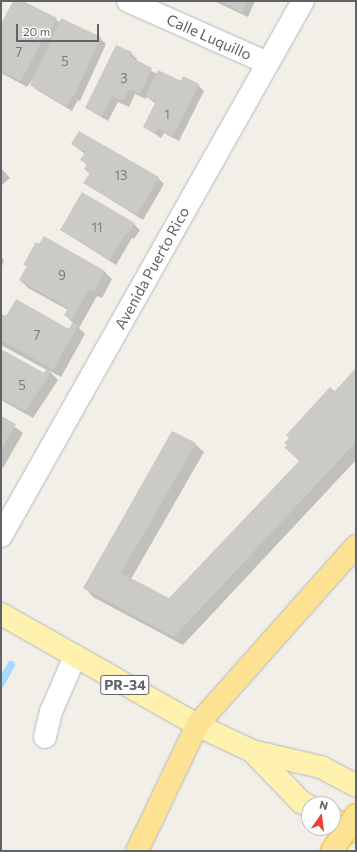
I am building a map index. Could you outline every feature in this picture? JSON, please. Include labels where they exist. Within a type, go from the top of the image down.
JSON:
[{"type":"highway","points":[[137,851],[197,725],[356,546]]},
{"type":"highway","points":[[332,851],[356,815]]},
{"type":"main road","name":"PR-34","points":[[1,614],[197,725],[252,752],[321,767],[356,786]]},
{"type":"main road","name":"PR-34","points":[[252,752],[301,802]]},
{"type":"main road","points":[[341,824],[356,832]]},
{"type":"street","name":"Calle Luquillo","points":[[128,1],[267,63]]},
{"type":"street","name":"Avenida Puerto Rico","points":[[1,536],[303,1]]},
{"type":"street","points":[[45,737],[51,712],[75,656]]},
{"type":"building","points":[[13,1],[23,1],[57,18],[50,32],[47,31],[21,81],[1,71],[1,24]]},
{"type":"building","points":[[219,1],[247,1],[242,12]]},
{"type":"building","points":[[61,18],[101,37],[74,96],[72,95],[66,106],[30,85]]},
{"type":"building","points":[[116,45],[132,52],[130,57],[152,68],[140,94],[129,89],[123,101],[112,96],[102,116],[85,108]]},
{"type":"building","points":[[158,70],[181,81],[183,76],[199,84],[173,136],[158,128],[155,133],[143,127],[156,101],[145,96]]},
{"type":"building","points":[[79,131],[159,177],[137,215],[83,183],[90,173],[84,169],[87,164],[80,160],[85,152],[71,144]]},
{"type":"building","points":[[82,192],[135,223],[128,234],[126,233],[110,260],[60,230]]},
{"type":"building","points":[[44,236],[105,271],[94,291],[89,289],[72,320],[64,315],[68,308],[19,280],[27,266],[23,265],[36,242],[39,244]]},
{"type":"building","points":[[16,299],[69,329],[72,323],[78,325],[53,370],[1,340],[1,314],[6,316]]},
{"type":"building","points":[[1,349],[44,373],[46,369],[51,372],[25,411],[1,398]]},
{"type":"building","points":[[356,368],[356,442],[174,637],[83,588],[172,431],[196,443],[121,573],[169,598],[299,461],[284,447],[287,445],[284,443],[289,438],[286,435],[330,387],[335,391]]},
{"type":"building","points":[[1,416],[16,424],[1,451]]},
{"type":"waterway","points":[[1,683],[11,665]]}]
